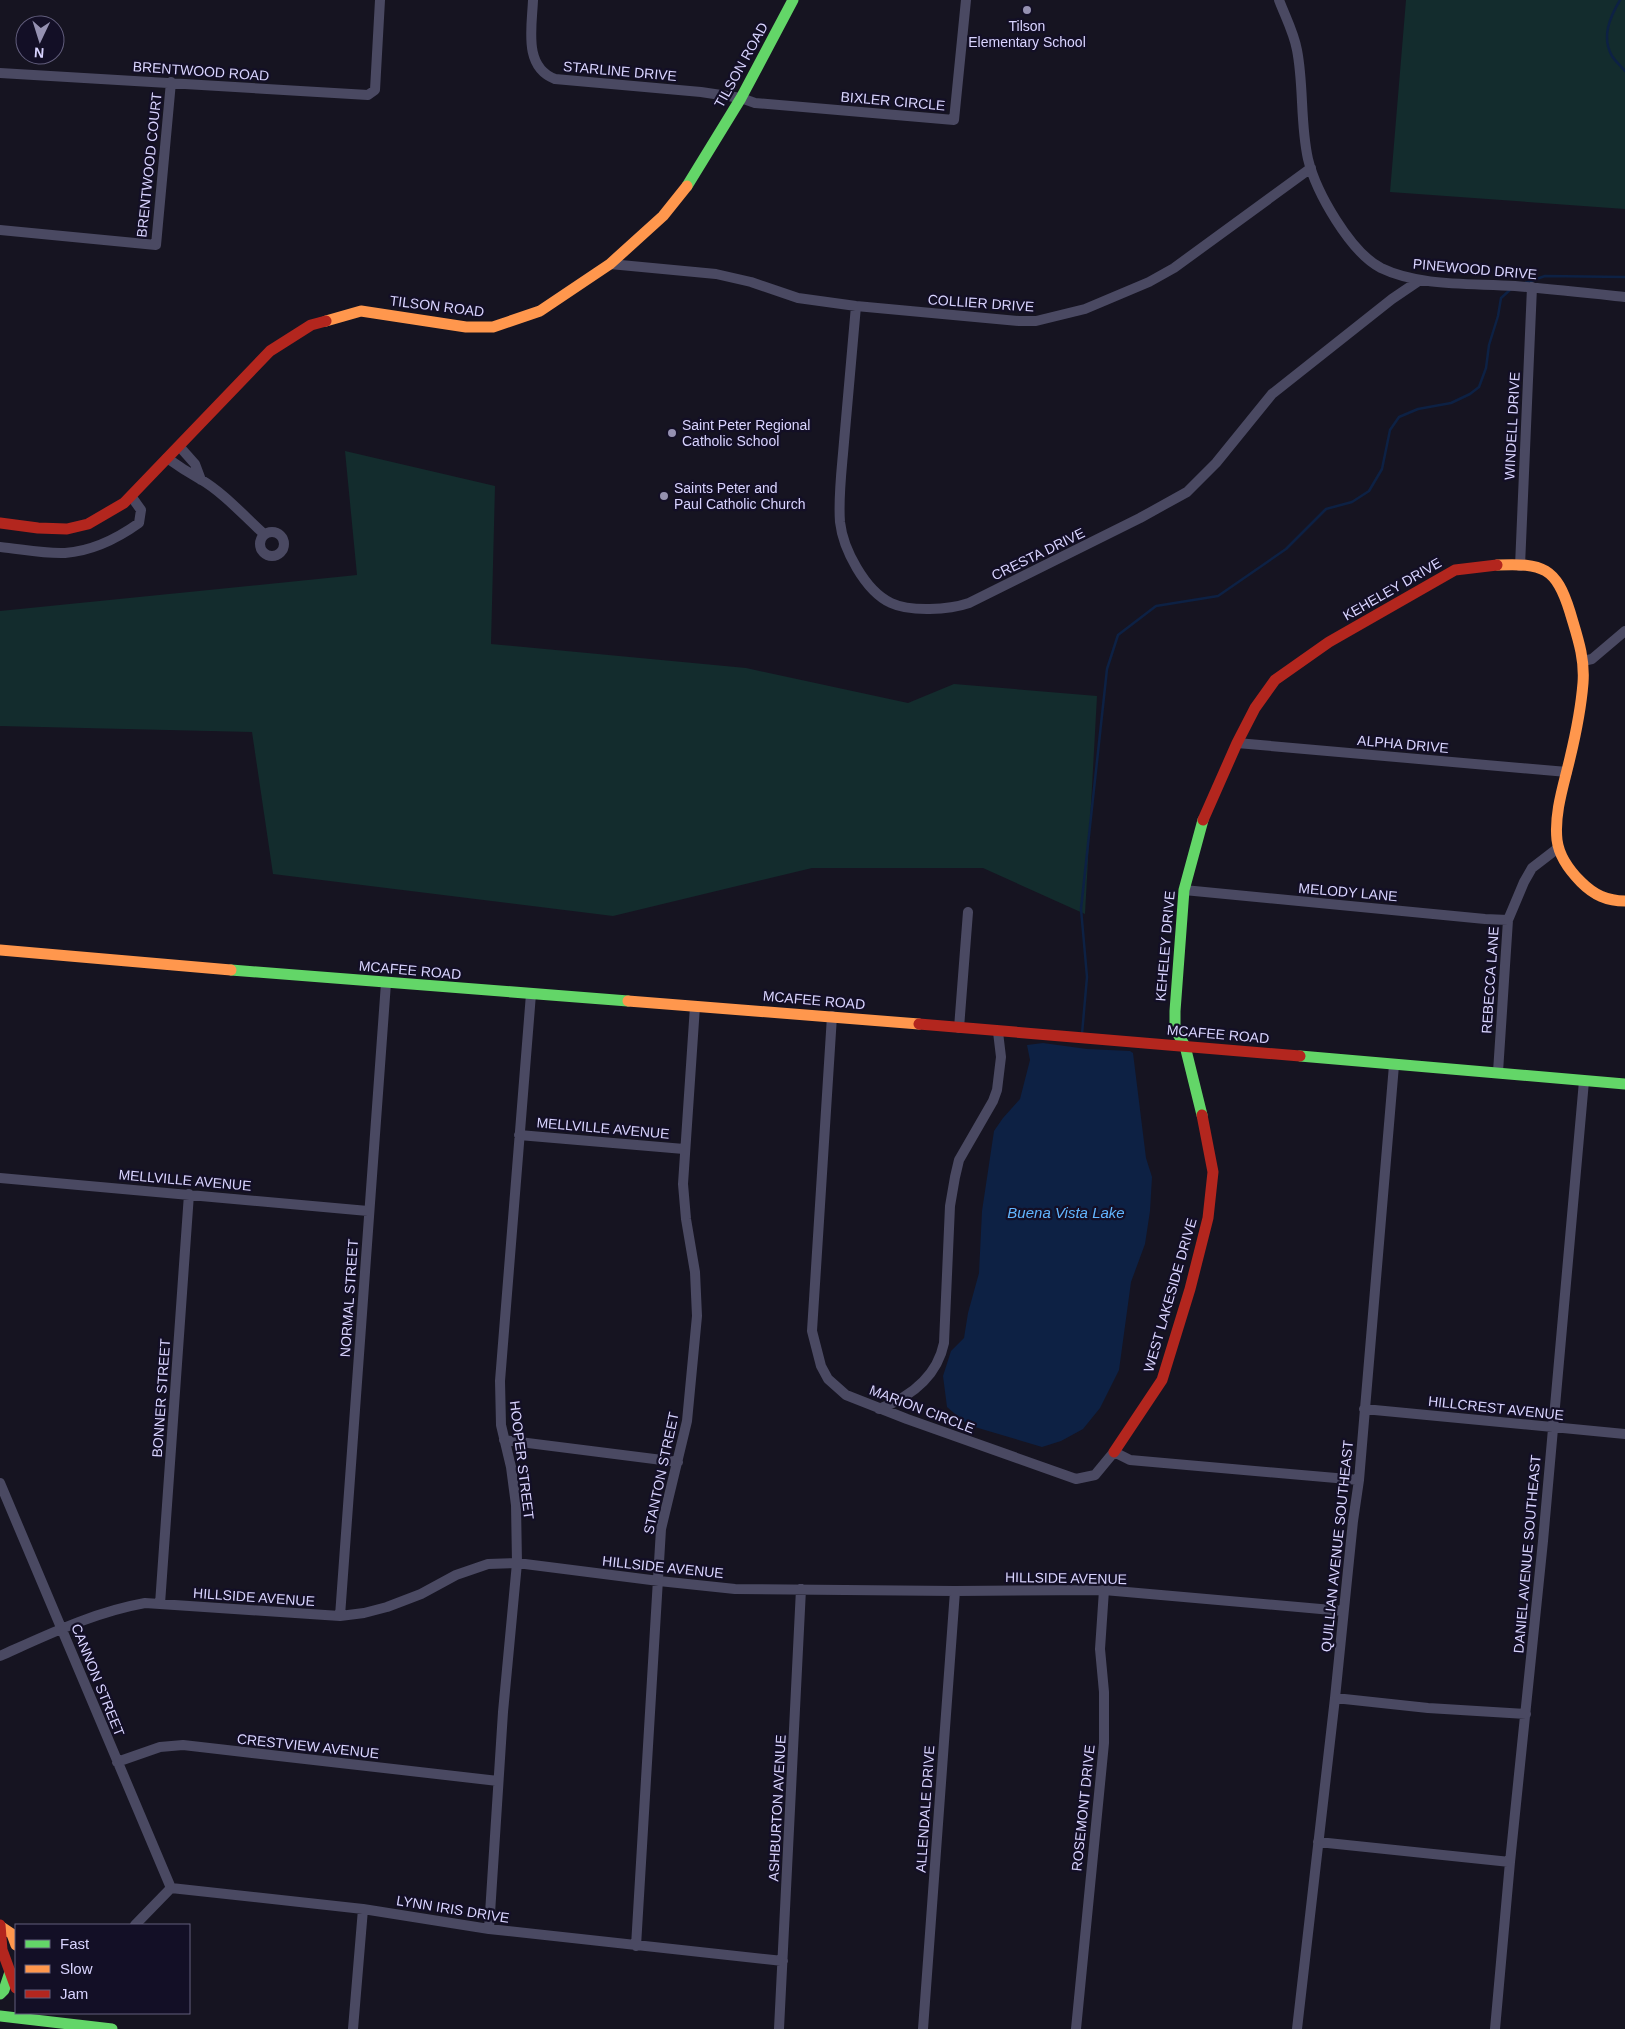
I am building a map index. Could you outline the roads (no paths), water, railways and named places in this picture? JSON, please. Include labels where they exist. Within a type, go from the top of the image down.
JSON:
[{"type":"street","name":"BRENTWOOD ROAD","points":[[0,73],[368,95],[375,90],[380,0]]},
{"type":"street","name":"STARLINE DRIVE","points":[[533,0],[532,50],[538,67],[549,77],[565,81],[701,92],[741,98]]},
{"type":"street","name":"TILSON ROAD","points":[[0,523],[43,528],[74,528],[124,503],[270,351],[311,325],[361,311],[466,327],[493,327],[540,311],[610,264],[663,216],[693,178],[741,98],[793,0]]},
{"type":"street","name":"BIXLER CIRCLE","points":[[741,98],[755,104],[954,120],[966,0]]},
{"type":"street","name":"PINEWOOD DRIVE","points":[[1279,0],[1297,50],[1301,77],[1303,130],[1311,168],[1333,214],[1359,251],[1380,268],[1420,280],[1532,287],[1625,297]]},
{"type":"street","name":"BRENTWOOD COURT","points":[[0,230],[156,245],[171,82]]},
{"type":"street","name":"COLLIER DRIVE","points":[[610,264],[716,274],[751,282],[798,298],[856,306],[1036,321],[1063,316],[1118,296],[1149,282],[1174,268],[1311,168]]},
{"type":"street","name":"CRESTA DRIVE","points":[[856,306],[840,520],[845,544],[855,566],[881,597],[889,602],[899,606],[921,608],[955,607],[969,603],[1140,518],[1187,492],[1216,463],[1272,394],[1392,299],[1420,280]]},
{"type":"street","name":"WINDELL DRIVE","points":[[1520,566],[1532,287]]},
{"type":"street","points":[[179,446],[195,464],[201,480]]},
{"type":"street","points":[[167,458],[225,498],[264,534]]},
{"type":"street","points":[[0,547],[65,553],[92,547],[121,536],[139,523],[141,510],[131,496]]},
{"type":"street","name":"KEHELEY DRIVE","points":[[1185,1046],[1175,1029],[1184,890],[1203,821],[1237,743],[1255,708],[1275,680],[1329,642],[1455,570],[1488,564],[1537,568],[1549,572],[1555,577],[1565,595],[1583,661],[1581,691],[1558,820],[1558,848],[1567,866],[1590,890],[1609,900],[1625,901]]},
{"type":"street","points":[[1583,661],[1592,659],[1625,631]]},
{"type":"street","name":"ALPHA DRIVE","points":[[1237,743],[1567,772]]},
{"type":"street","name":"REBECCA LANE","points":[[1498,1072],[1508,920],[1532,868],[1558,848]]},
{"type":"street","name":"MELODY LANE","points":[[1184,890],[1508,920]]},
{"type":"street","points":[[959,1028],[968,912]]},
{"type":"street","name":"MCAFEE ROAD","points":[[0,950],[386,983],[832,1016],[998,1032],[1185,1046],[1625,1084]]},
{"type":"street","name":"NORMAL STREET","points":[[340,1616],[386,983]]},
{"type":"street","name":"HOOPER STREET","points":[[489,1929],[498,1781],[517,1564],[516,1505],[500,1425],[500,1381],[531,994]]},
{"type":"street","name":"STANTON STREET","points":[[636,1946],[661,1529],[687,1421],[697,1316],[695,1272],[686,1219],[683,1184],[695,1006]]},
{"type":"street","name":"MARION CIRCLE","points":[[832,1016],[812,1331],[816,1355],[828,1379],[846,1395],[879,1409],[1076,1478],[1095,1475],[1114,1452]]},
{"type":"street","points":[[879,1409],[891,1404],[925,1381],[942,1354],[950,1206],[953,1187],[959,1160],[993,1101],[997,1090],[1001,1057],[998,1032]]},
{"type":"street","name":"WEST LAKESIDE DRIVE","points":[[1114,1452],[1162,1380],[1190,1289],[1208,1218],[1213,1172],[1196,1087],[1185,1046]]},
{"type":"street","name":"QUILLIAN AVENUE SOUTHEAST","points":[[1297,2029],[1359,1480],[1394,1065]]},
{"type":"street","name":"DANIEL AVENUE SOUTHEAST","points":[[1495,2029],[1553,1428],[1584,1080]]},
{"type":"street","name":"MELLVILLE AVENUE","points":[[519,1135],[684,1149]]},
{"type":"street","name":"MELLVILLE AVENUE","points":[[0,1178],[368,1211]]},
{"type":"street","name":"BONNER STREET","points":[[160,1604],[189,1194]]},
{"type":"street","name":"HILLCREST AVENUE","points":[[1364,1409],[1625,1434]]},
{"type":"street","points":[[504,1440],[678,1462]]},
{"type":"street","points":[[1114,1452],[1130,1460],[1359,1480]]},
{"type":"street","name":"CANNON STREET","points":[[0,1482],[171,1888]]},
{"type":"street","name":"HILLSIDE AVENUE","points":[[0,1656],[62,1629],[120,1608],[145,1603],[340,1616],[364,1613],[387,1607],[421,1594],[456,1575],[488,1564],[517,1564],[735,1589],[1104,1590],[1343,1611]]},
{"type":"street","name":"ASHBURTON AVENUE","points":[[779,2029],[801,1589]]},
{"type":"street","name":"ROSEMONT DRIVE","points":[[1076,2029],[1104,1743],[1104,1692],[1100,1649],[1104,1590]]},
{"type":"street","name":"ALLENDALE DRIVE","points":[[923,2029],[955,1591]]},
{"type":"street","points":[[1335,1698],[1428,1708],[1526,1714]]},
{"type":"street","name":"CRESTVIEW AVENUE","points":[[117,1762],[160,1747],[183,1746],[498,1781]]},
{"type":"street","points":[[1318,1842],[1510,1862]]},
{"type":"street","points":[[136,1924],[171,1888]]},
{"type":"street","name":"LYNN IRIS DRIVE","points":[[171,1888],[363,1909],[489,1929],[783,1961]]},
{"type":"street","points":[[352,2029],[363,1909]]},
{"type":"street","points":[[0,1925],[12,1934],[15,1942]]},
{"type":"street","points":[[0,1925],[2,1950],[15,1985]]},
{"type":"street","points":[[0,1994],[4,1990],[10,1972]]},
{"type":"street","points":[[0,2016],[112,2029]]},
{"type":"water","name":"Buena Vista Lake","points":[[1043,1043],[1087,1049],[1130,1051],[1133,1053],[1146,1158],[1152,1177],[1150,1211],[1145,1244],[1131,1282],[1119,1370],[1100,1408],[1083,1429],[1061,1441],[1042,1447],[968,1425],[947,1407],[943,1376],[951,1351],[964,1338],[968,1313],[979,1273],[982,1211],[994,1131],[1020,1099],[1030,1060],[1027,1045]]},
{"type":"waterway","points":[[1620,0],[1610,20],[1607,42],[1612,56],[1625,71]]},
{"type":"waterway","points":[[1525,283],[1545,276],[1625,277]]},
{"type":"waterway","points":[[1082,1034],[1087,977],[1081,909],[1107,669],[1118,635],[1156,606],[1218,596],[1286,549],[1326,509],[1352,502],[1369,491],[1382,469],[1390,430],[1399,417],[1418,409],[1451,403],[1470,394],[1479,387],[1486,368],[1489,345],[1498,316],[1501,298],[1511,289]]},
{"type":"place","name":"Tilson Elementary School","points":[[1027,10]]},
{"type":"place","name":"Saint Peter Regional Catholic School","points":[[672,433]]},
{"type":"place","name":"Saints Peter and Paul Catholic Church","points":[[664,496]]}]
